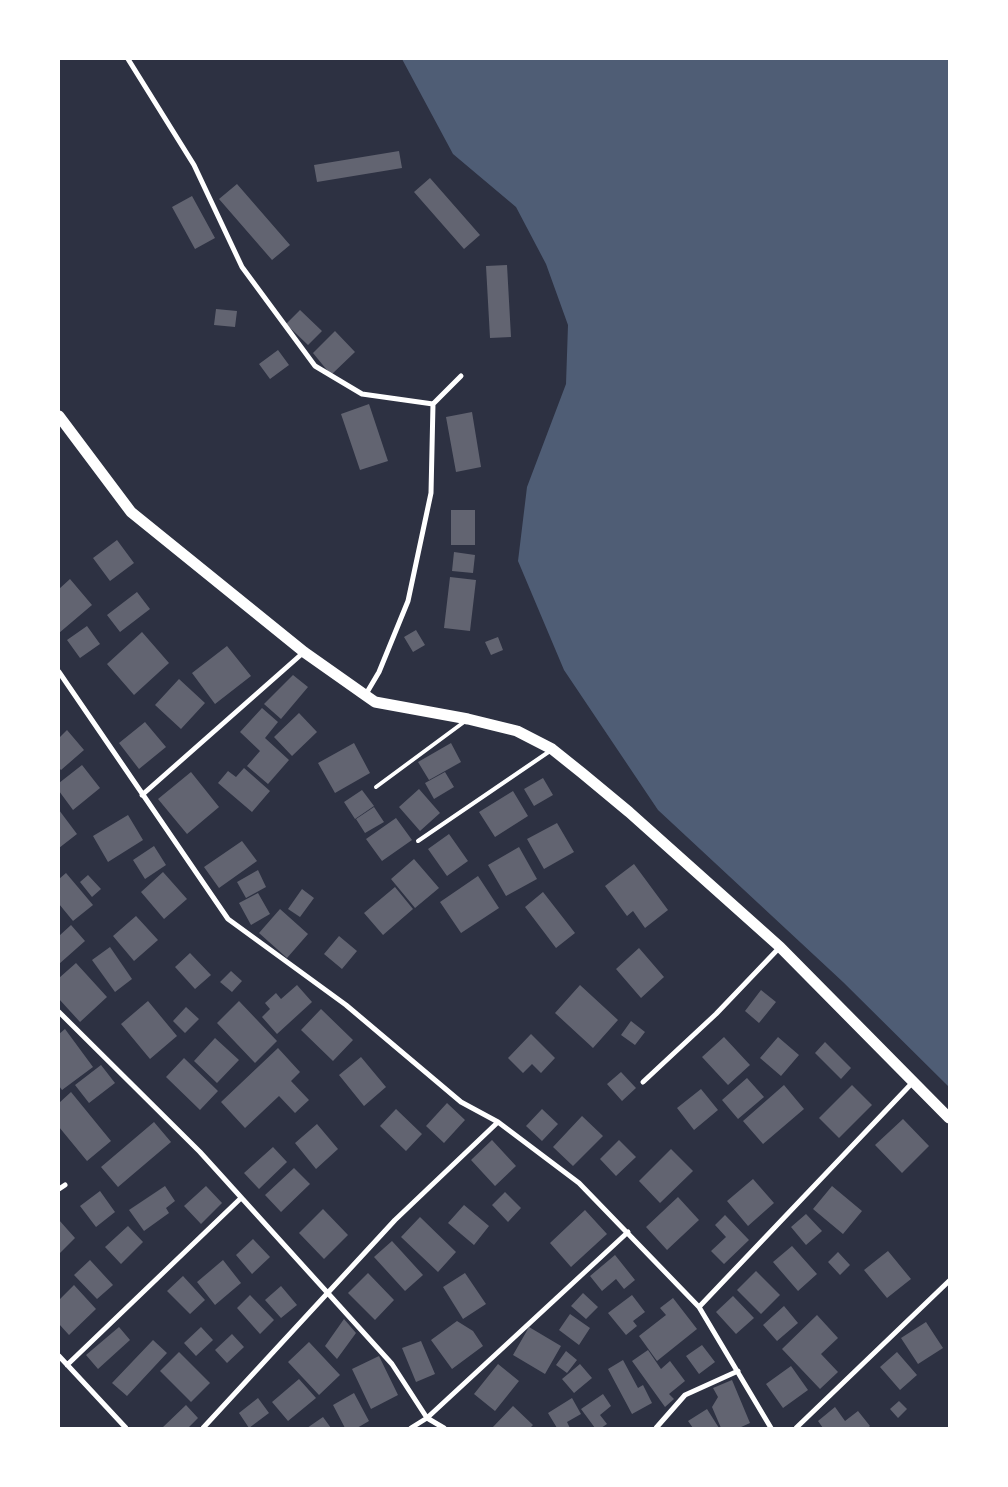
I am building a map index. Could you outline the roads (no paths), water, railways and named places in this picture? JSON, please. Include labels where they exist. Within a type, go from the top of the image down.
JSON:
[{"type":"main road","points":[[59,416],[131,512],[304,652],[365,696],[375,702],[468,719],[517,731],[552,749],[629,812],[780,947],[949,1118]]},
{"type":"street","points":[[128,59],[194,166],[242,268],[315,366],[362,394],[434,404]]},
{"type":"street","points":[[365,696],[379,672],[408,602],[431,493],[434,404],[461,376]]},
{"type":"street","points":[[142,794],[304,652]]},
{"type":"street","points":[[59,672],[228,919],[346,1005],[461,1102],[498,1122],[580,1183],[700,1307],[771,1428]]},
{"type":"street","points":[[644,1082],[716,1014],[780,947]]},
{"type":"street","points":[[59,1012],[200,1152],[392,1364],[427,1418],[444,1428]]},
{"type":"street","points":[[59,1022],[64,1017]]},
{"type":"street","points":[[700,1307],[914,1081]]},
{"type":"street","points":[[203,1428],[395,1220],[498,1122]]},
{"type":"street","points":[[59,1189],[65,1185]]},
{"type":"street","points":[[67,1365],[241,1198]]},
{"type":"street","points":[[412,1428],[427,1418],[628,1232]]},
{"type":"street","points":[[796,1428],[949,1281]]},
{"type":"street","points":[[59,1356],[126,1428]]},
{"type":"street","points":[[656,1428],[685,1395],[738,1371]]},
{"type":"lane","points":[[376,787],[468,719]]},
{"type":"lane","points":[[418,841],[552,749]]},
{"type":"water","points":[[402,59],[949,59],[949,1087],[843,982],[658,810],[564,670],[518,561],[527,487],[566,384],[568,325],[546,264],[516,207],[453,154]]}]
